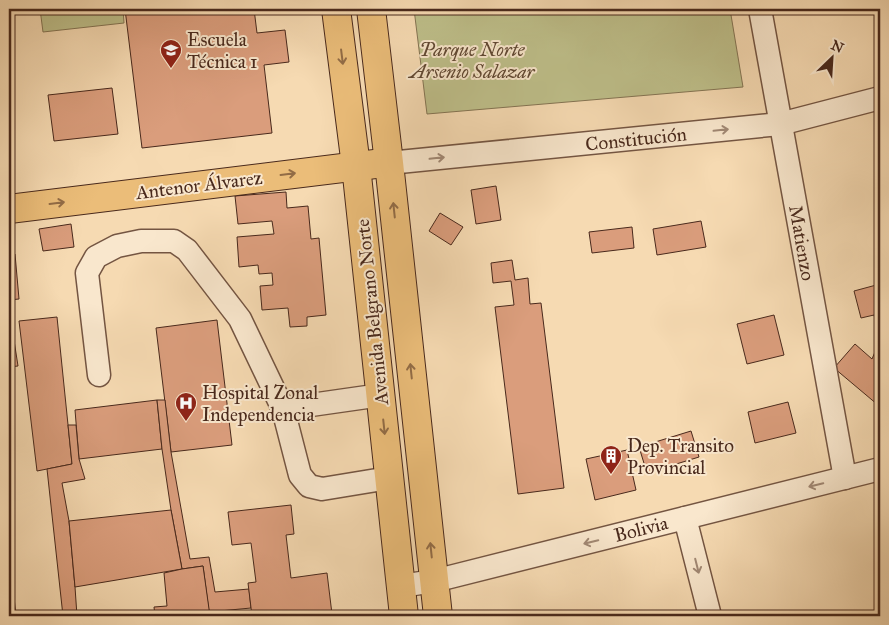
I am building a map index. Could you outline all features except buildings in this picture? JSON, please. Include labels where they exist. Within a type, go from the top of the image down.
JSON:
[{"type":"main road","name":"Avenida Belgrano Norte","points":[[336,9],[356,166],[404,616]]},
{"type":"main road","name":"Avenida Belgrano Norte","points":[[371,9],[438,616]]},
{"type":"main road","name":"Antenor Álvarez","points":[[9,209],[389,163]]},
{"type":"street","name":"Matienzo","points":[[760,9],[845,478]]},
{"type":"street","name":"Constitución","points":[[389,163],[780,124],[880,98]]},
{"type":"street","points":[[99,375],[87,273],[96,257],[117,246],[141,240],[174,241],[187,250],[240,320],[283,409],[300,475],[309,486],[322,489],[389,478]]},
{"type":"street","points":[[283,409],[380,395]]},
{"type":"street","name":"Bolivia","points":[[401,586],[434,581],[880,469]]},
{"type":"street","points":[[685,518],[710,616]]},
{"type":"green space","points":[[40,9],[123,9],[124,23],[43,32]]},
{"type":"green space","name":"Parque Norte Arsenio Salazar","points":[[414,9],[730,9],[743,87],[427,114]]},
{"type":"place","name":"Escuela Técnica 1","points":[[171,69]]},
{"type":"place","name":"Hospital Zonal Independencia","points":[[186,422]]},
{"type":"place","name":"Dep. Transito Provincial","points":[[611,475]]}]
